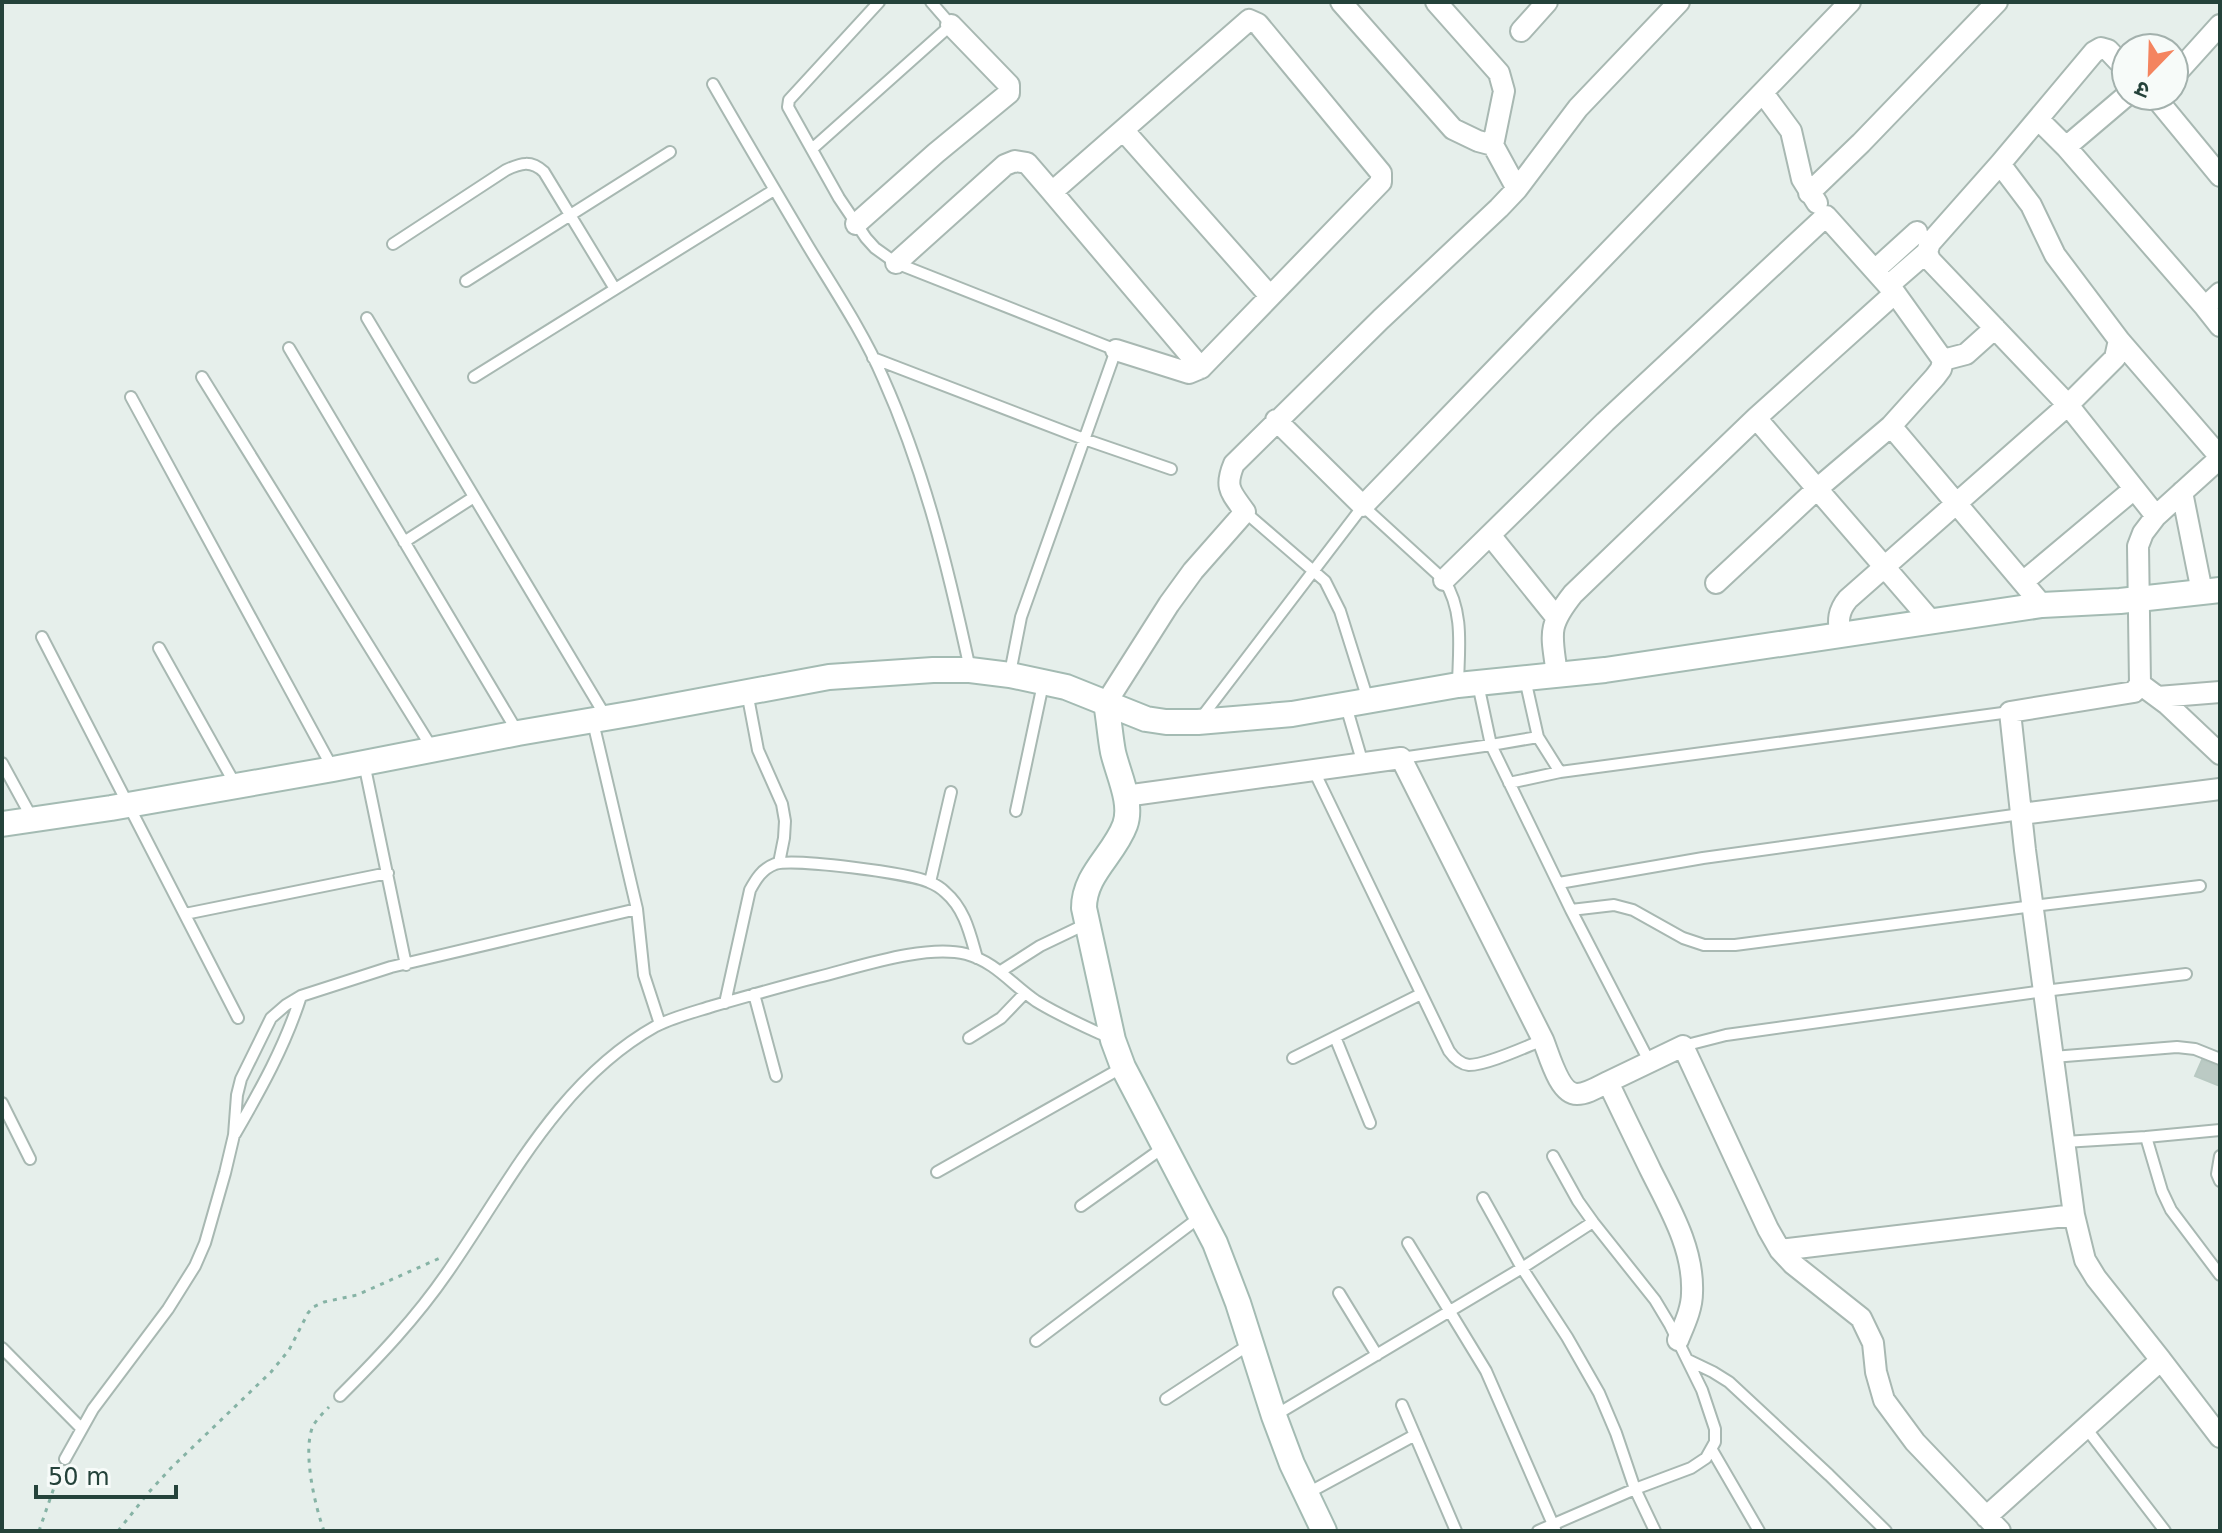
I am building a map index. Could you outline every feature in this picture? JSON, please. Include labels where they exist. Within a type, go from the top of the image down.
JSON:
[{"type":"street","points":[[1341,2],[1453,129],[1493,145]]},
{"type":"street","points":[[1436,2],[1499,73],[1504,91],[1493,145],[1517,189]]},
{"type":"street","points":[[1521,31],[1547,2]]},
{"type":"street","points":[[1324,1531],[1274,1416],[1227,1271],[1166,1146],[1123,1067],[1113,1040],[1086,924],[1084,896],[1096,870],[1125,826],[1128,814],[1113,752],[1106,703],[1193,571],[1245,512],[1229,490],[1228,478],[1234,464],[1276,420],[1499,208],[1578,108],[1679,2]]},
{"type":"street","points":[[1276,420],[1363,506],[1850,2]]},
{"type":"street","points":[[1809,193],[1997,2]]},
{"type":"street","points":[[1052,192],[1249,20],[1258,24],[1381,173],[1381,182],[1201,368],[1189,373],[1116,350]]},
{"type":"street","points":[[856,224],[1009,93],[1009,85],[951,25]]},
{"type":"street","points":[[2190,58],[2220,25]]},
{"type":"street","points":[[1557,675],[1552,630],[1556,617],[1573,594],[1756,418],[1887,283],[1927,252],[1930,243],[2094,52],[2101,48],[2110,52]]},
{"type":"street","points":[[1716,583],[1818,488],[1891,426],[1935,377],[1943,360],[1887,283],[1809,193],[1802,179],[1791,131],[1763,93]]},
{"type":"street","points":[[2066,147],[2110,110]]},
{"type":"street","points":[[2168,112],[2220,176]]},
{"type":"street","points":[[2038,119],[2066,147],[2220,326]]},
{"type":"street","points":[[1124,131],[1270,296]]},
{"type":"street","points":[[896,263],[1005,165],[1015,161],[1027,163],[1201,368]]},
{"type":"street","points":[[2000,164],[2031,205],[2055,255],[2119,340],[2220,457],[2156,516],[2143,533],[2138,546],[2140,684],[2134,692],[2010,712],[2064,1142],[2074,1215],[2085,1260],[2220,1437]]},
{"type":"street","points":[[1444,580],[1605,422],[1826,216]]},
{"type":"street","points":[[1887,283],[1917,232]]},
{"type":"street","points":[[1927,252],[1930,260],[2068,405],[2156,516]]},
{"type":"street","points":[[2205,307],[2220,293]]},
{"type":"street","points":[[1943,360],[1966,354],[1995,328]]},
{"type":"street","points":[[1840,635],[1840,609],[1848,599],[2068,405],[2115,358],[2119,340]]},
{"type":"street","points":[[1756,418],[1932,622]]},
{"type":"street","points":[[1891,426],[2042,605]]},
{"type":"street","points":[[2023,582],[2134,489]]},
{"type":"street","points":[[2,824],[333,769],[829,677],[970,670],[1066,687],[1146,719],[1198,722],[1292,714],[1468,685],[2042,605],[2211,591],[2182,492]]},
{"type":"street","points":[[1490,535],[1556,617]]},
{"type":"street","points":[[2140,684],[2220,754]]},
{"type":"street","points":[[2158,697],[2220,692]]},
{"type":"street","points":[[1125,796],[1401,758],[1543,1040],[1560,1083],[1568,1092],[1578,1094],[1592,1091],[1683,1046],[1780,1250],[1861,1318],[1873,1343],[1876,1372],[1884,1400],[1915,1442],[1993,1524],[2086,1428],[2161,1360]]},
{"type":"street","points":[[2021,814],[2220,789]]},
{"type":"street","points":[[1608,1082],[1685,1246],[1691,1271],[1692,1295],[1678,1340]]},
{"type":"street","points":[[1780,1250],[2074,1215]]},
{"type":"lane","points":[[879,2],[789,100],[788,107],[856,224],[875,248],[896,263],[1116,350],[1021,617],[1010,675]]},
{"type":"lane","points":[[812,149],[951,25],[931,2]]},
{"type":"lane","points":[[713,84],[863,336],[873,358],[921,471],[948,564],[970,670]]},
{"type":"lane","points":[[466,281],[670,152]]},
{"type":"lane","points":[[393,244],[506,170],[530,163],[544,172],[615,289]]},
{"type":"lane","points":[[474,377],[774,190]]},
{"type":"lane","points":[[367,318],[474,497],[600,720],[637,909],[644,975],[660,1024]]},
{"type":"lane","points":[[289,348],[518,733]]},
{"type":"lane","points":[[873,358],[1171,469]]},
{"type":"lane","points":[[202,377],[433,750]]},
{"type":"lane","points":[[131,397],[333,769]]},
{"type":"lane","points":[[404,542],[474,497]]},
{"type":"lane","points":[[1198,722],[1363,506],[1444,580],[1453,593],[1468,685],[1491,745],[1649,1061]]},
{"type":"lane","points":[[1245,512],[1325,581],[1340,611],[1357,704],[1363,764]]},
{"type":"lane","points":[[42,637],[238,1018]]},
{"type":"lane","points":[[159,648],[236,786]]},
{"type":"lane","points":[[1525,679],[1538,737],[1560,772]]},
{"type":"lane","points":[[1016,811],[1043,682]]},
{"type":"lane","points":[[747,692],[758,750],[782,804],[784,830],[779,863]]},
{"type":"lane","points":[[1509,783],[1560,772],[2010,712]]},
{"type":"lane","points":[[1401,758],[1538,737]]},
{"type":"lane","points":[[2,763],[33,819]]},
{"type":"lane","points":[[364,763],[406,965]]},
{"type":"lane","points":[[1314,771],[1449,1051],[1461,1063],[1470,1065],[1543,1040]]},
{"type":"lane","points":[[930,882],[951,792]]},
{"type":"lane","points":[[1559,883],[1703,858],[2021,814]]},
{"type":"lane","points":[[725,1003],[750,890],[767,868],[779,863],[829,865],[930,882],[945,892],[962,914],[977,958]]},
{"type":"lane","points":[[185,914],[388,873]]},
{"type":"lane","points":[[1571,910],[1614,905],[1633,910],[1683,938],[1704,945],[1735,945],[2200,886]]},
{"type":"lane","points":[[65,1459],[81,1428],[182,1289],[195,1266],[209,1230],[234,1135],[241,1079],[271,1018],[301,996],[391,967],[637,909]]},
{"type":"lane","points":[[1001,971],[1040,946],[1086,924]]},
{"type":"lane","points":[[340,1396],[397,1338],[446,1275],[523,1155],[557,1111],[601,1067],[660,1024],[754,994],[909,956],[955,952],[977,958],[1001,971],[1025,993],[1048,1008],[1113,1040]]},
{"type":"lane","points":[[1683,1046],[1726,1035],[2186,974]]},
{"type":"lane","points":[[969,1038],[1011,1010],[1025,993]]},
{"type":"lane","points":[[754,994],[776,1076]]},
{"type":"lane","points":[[1293,1058],[1421,994]]},
{"type":"lane","points":[[234,1135],[275,1065],[301,996]]},
{"type":"lane","points":[[1335,1037],[1370,1123]]},
{"type":"lane","points":[[2053,1057],[2177,1047],[2195,1049],[2220,1059]]},
{"type":"lane","points":[[937,1172],[1123,1067]]},
{"type":"lane","points":[[2,1103],[30,1159]]},
{"type":"lane","points":[[2064,1142],[2220,1130]]},
{"type":"lane","points":[[2146,1137],[2171,1210],[2220,1275]]},
{"type":"lane","points":[[1081,1206],[1166,1146]]},
{"type":"lane","points":[[1538,1531],[1554,1528],[1635,1489],[1691,1468],[1706,1458],[1715,1442],[1711,1415],[1678,1340],[1655,1300],[1578,1201],[1553,1156]]},
{"type":"lane","points":[[2220,1156],[2217,1174],[2220,1181]]},
{"type":"lane","points":[[1483,1198],[1599,1393],[1635,1489],[1655,1531]]},
{"type":"lane","points":[[1036,1341],[1201,1216]]},
{"type":"lane","points":[[1274,1416],[1522,1268],[1593,1222]]},
{"type":"lane","points":[[1408,1243],[1486,1371],[1554,1528]]},
{"type":"lane","points":[[1339,1293],[1377,1355]]},
{"type":"lane","points":[[1166,1399],[1250,1344]]},
{"type":"lane","points":[[2,1348],[81,1428]]},
{"type":"lane","points":[[1688,1360],[1729,1382],[1886,1531]]},
{"type":"lane","points":[[1402,1405],[1456,1531]]},
{"type":"lane","points":[[2086,1428],[2165,1531]]},
{"type":"lane","points":[[1306,1494],[1415,1435]]},
{"type":"lane","points":[[1712,1450],[1759,1531]]},
{"type":"path","points":[[118,1531],[164,1476],[271,1372],[289,1350],[313,1307],[357,1295],[465,1247]]},
{"type":"path","points":[[324,1531],[313,1483],[310,1437],[318,1418],[340,1396]]},
{"type":"path","points":[[39,1531],[65,1459]]},
{"type":"building","points":[[2202,1060],[2220,1067],[2220,1086],[2195,1076]]}]
